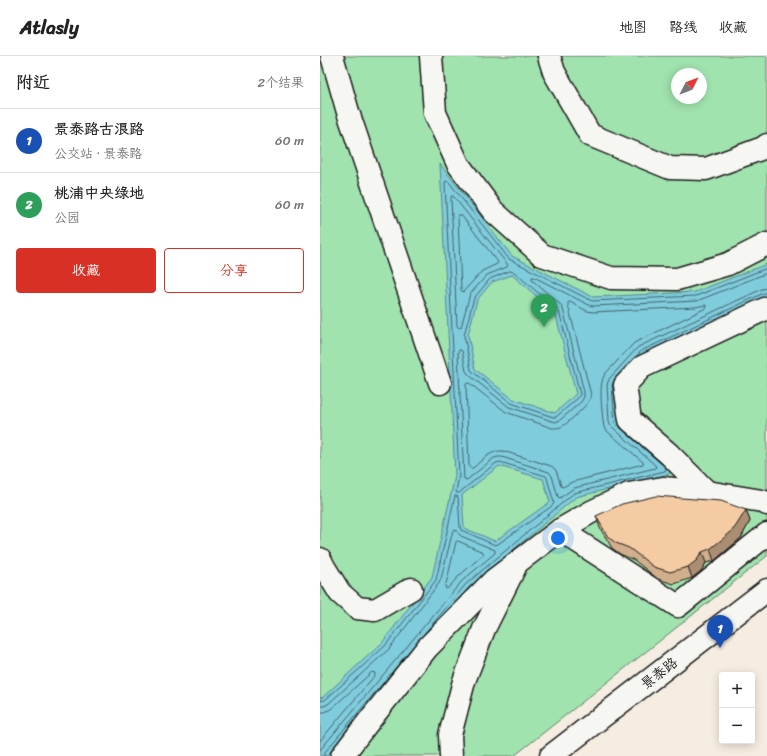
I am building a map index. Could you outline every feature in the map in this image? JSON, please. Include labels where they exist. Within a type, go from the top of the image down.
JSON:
[{"type":"street","points":[[332,56],[348,112],[440,383]]},
{"type":"street","points":[[431,56],[435,113],[458,164],[493,212],[542,255],[610,278],[677,279],[728,264],[767,244]]},
{"type":"street","points":[[435,113],[441,70],[446,56]]},
{"type":"street","points":[[549,56],[554,72],[590,135],[670,168],[706,169],[767,145]]},
{"type":"street","points":[[707,492],[669,454],[630,420],[625,385],[642,367],[767,308]]},
{"type":"street","points":[[342,756],[427,648],[494,580],[560,530],[591,512],[629,494],[663,488],[707,492],[767,504]]},
{"type":"street","points":[[560,530],[678,606],[767,534]]},
{"type":"street","points":[[320,559],[340,593],[357,608],[375,610],[411,589]]},
{"type":"street","points":[[451,756],[450,735],[464,681],[484,629],[518,562]]},
{"type":"street","name":"景泰路","points":[[551,756],[767,590]]},
{"type":"green space","points":[[320,56],[767,56],[767,556],[514,756],[320,756]]},
{"type":"water","points":[[440,164],[512,256],[593,297],[695,292],[767,264],[767,296],[642,355],[616,385],[618,421],[672,467],[669,474],[576,497],[469,587],[327,756],[320,756],[320,698],[323,697],[382,643],[432,577],[455,476]],"holes":[[[512,275],[555,312],[576,394],[555,413],[513,399],[475,369],[468,335],[477,300],[492,282]],[[499,466],[543,479],[550,502],[495,541],[464,528],[462,495]]]},
{"type":"building","points":[[656,496],[721,501],[746,510],[730,533],[710,549],[702,552],[697,560],[688,567],[670,572],[654,567],[629,548],[616,543],[608,537],[596,516],[622,504]]},
{"type":"place","name":"桃浦中央绿地","points":[[544,327]]},
{"type":"place","name":"景泰路古浪路","points":[[720,648]]}]
